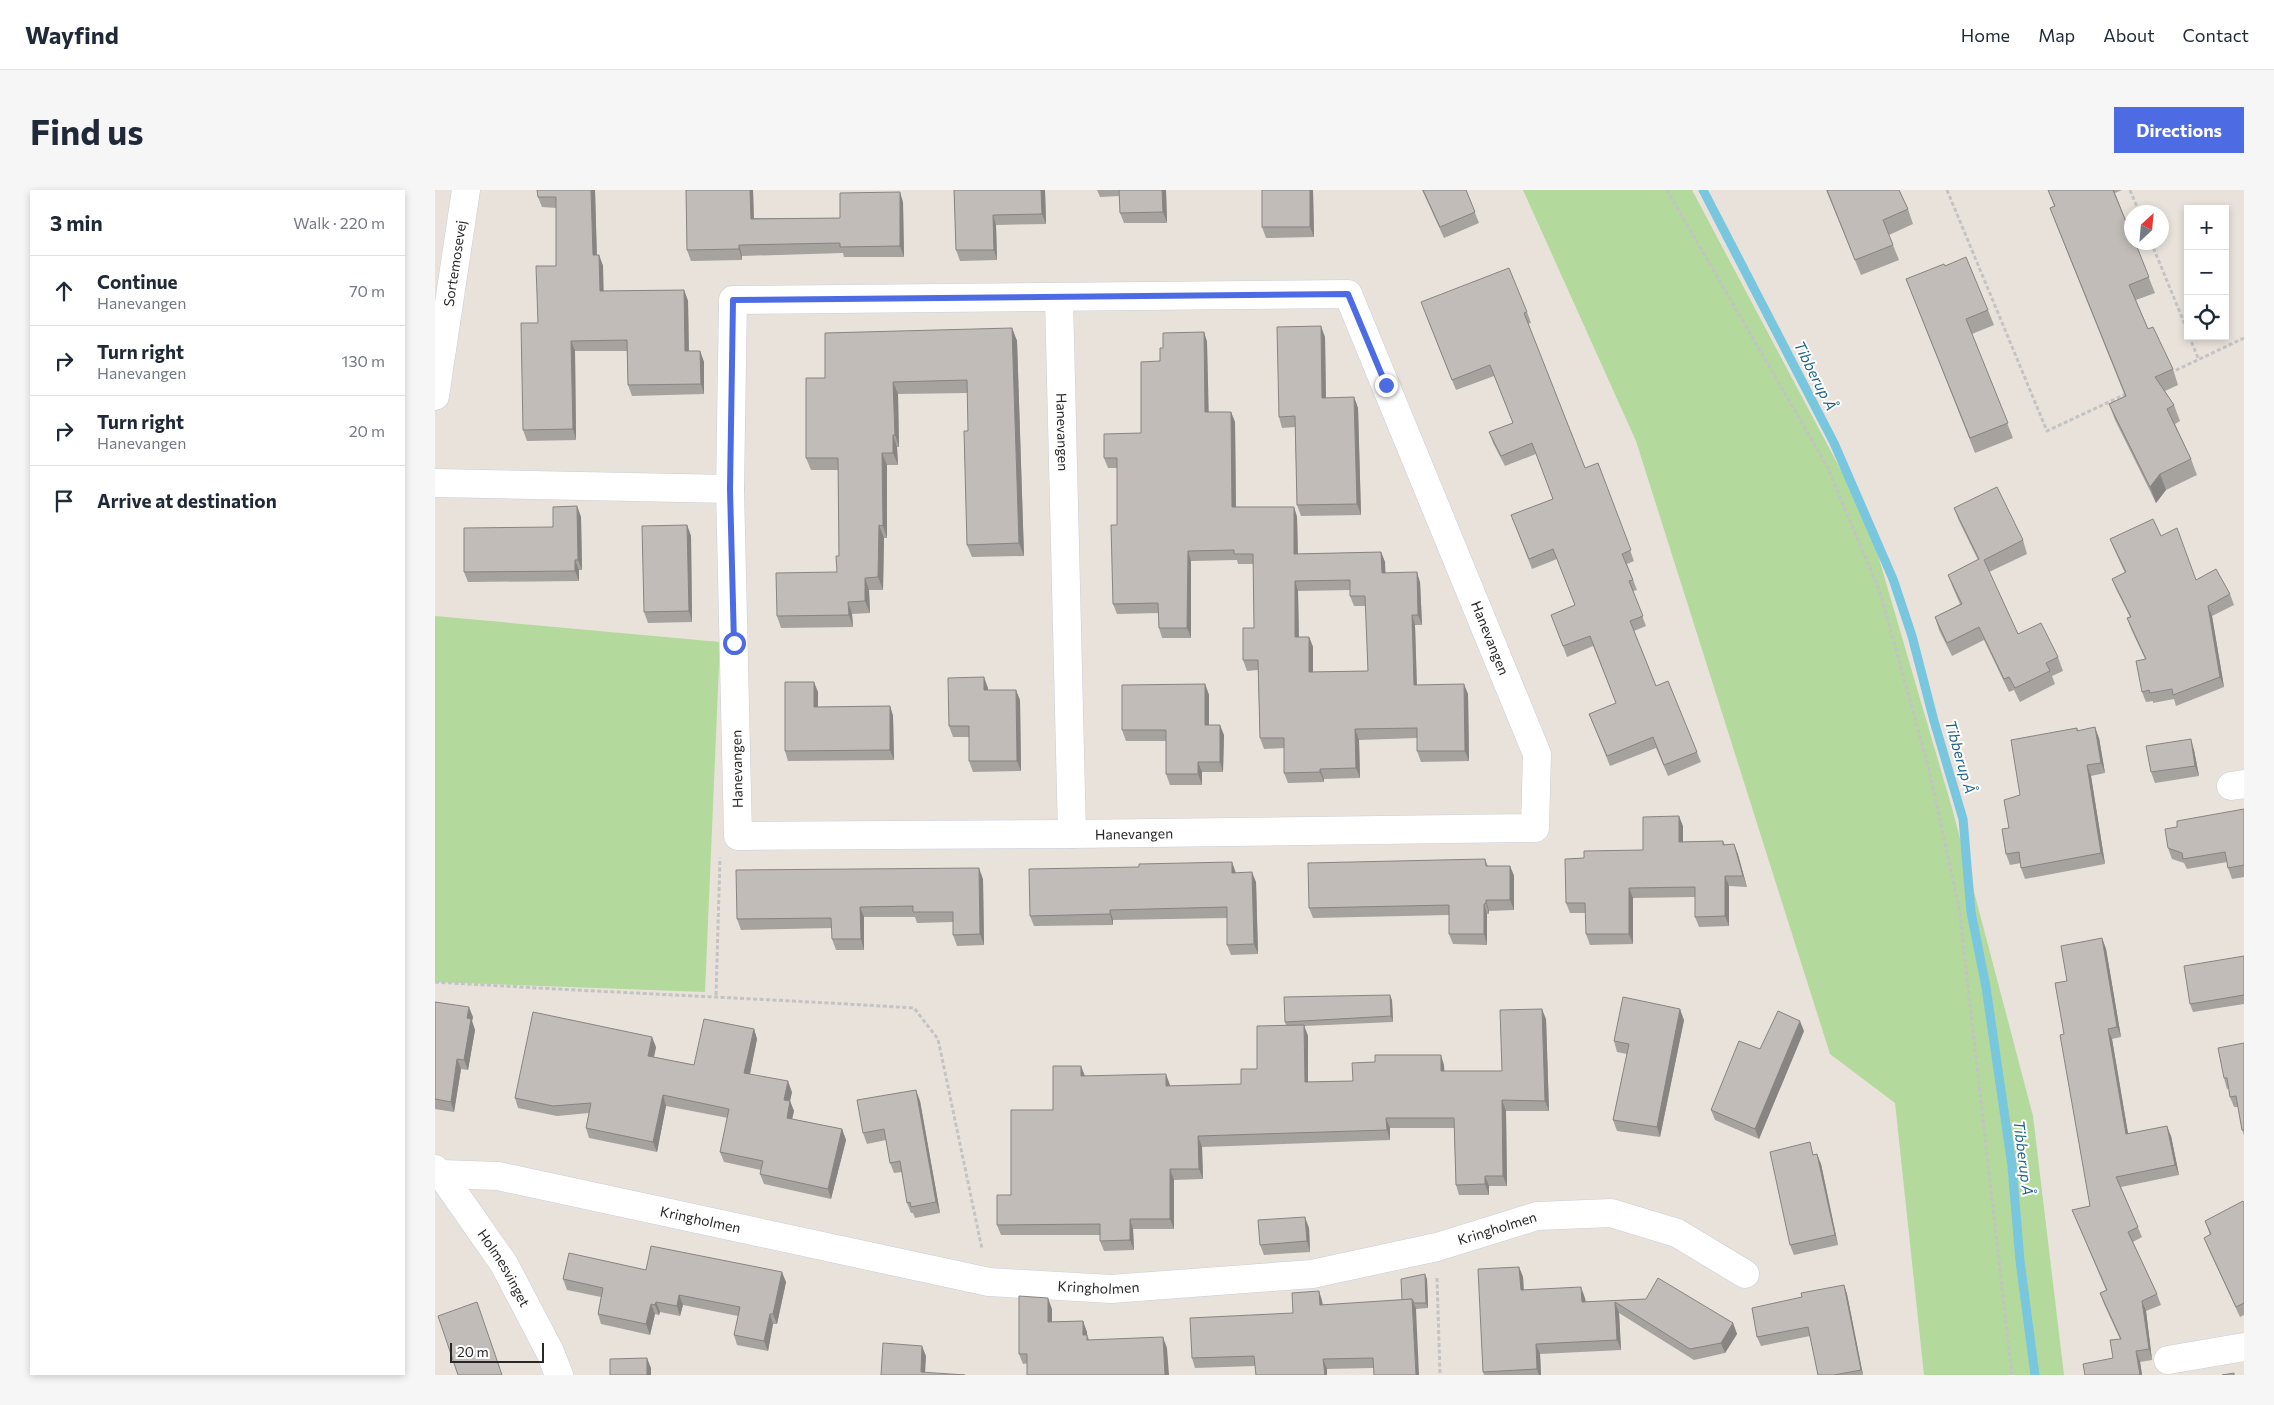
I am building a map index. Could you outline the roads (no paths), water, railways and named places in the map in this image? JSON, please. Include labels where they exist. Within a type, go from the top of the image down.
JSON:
[{"type":"street","name":"Sortemosevej","points":[[435,396],[466,190]]},
{"type":"street","name":"Hanevangen","points":[[1348,294],[1537,754],[1535,828],[739,836],[730,489],[733,300],[1348,294]]},
{"type":"street","name":"Hanevangen","points":[[1059,298],[1072,834]]},
{"type":"street","points":[[435,483],[730,489]]},
{"type":"street","name":"Kringholmen","points":[[438,1172],[498,1176],[989,1282],[1111,1289],[1312,1274],[1437,1247],[1537,1216],[1611,1213],[1677,1233],[1745,1274]]},
{"type":"street","name":"Holmesvinget","points":[[438,1172],[504,1264],[550,1352],[559,1375]]},
{"type":"street","points":[[2168,1360],[2244,1347]]},
{"type":"waterway","name":"Tibberup Å","points":[[1703,190],[1834,443],[1893,579],[1912,636],[1934,721],[1963,819],[1971,912],[1986,987],[2012,1166],[2020,1261],[2035,1375]]}]
